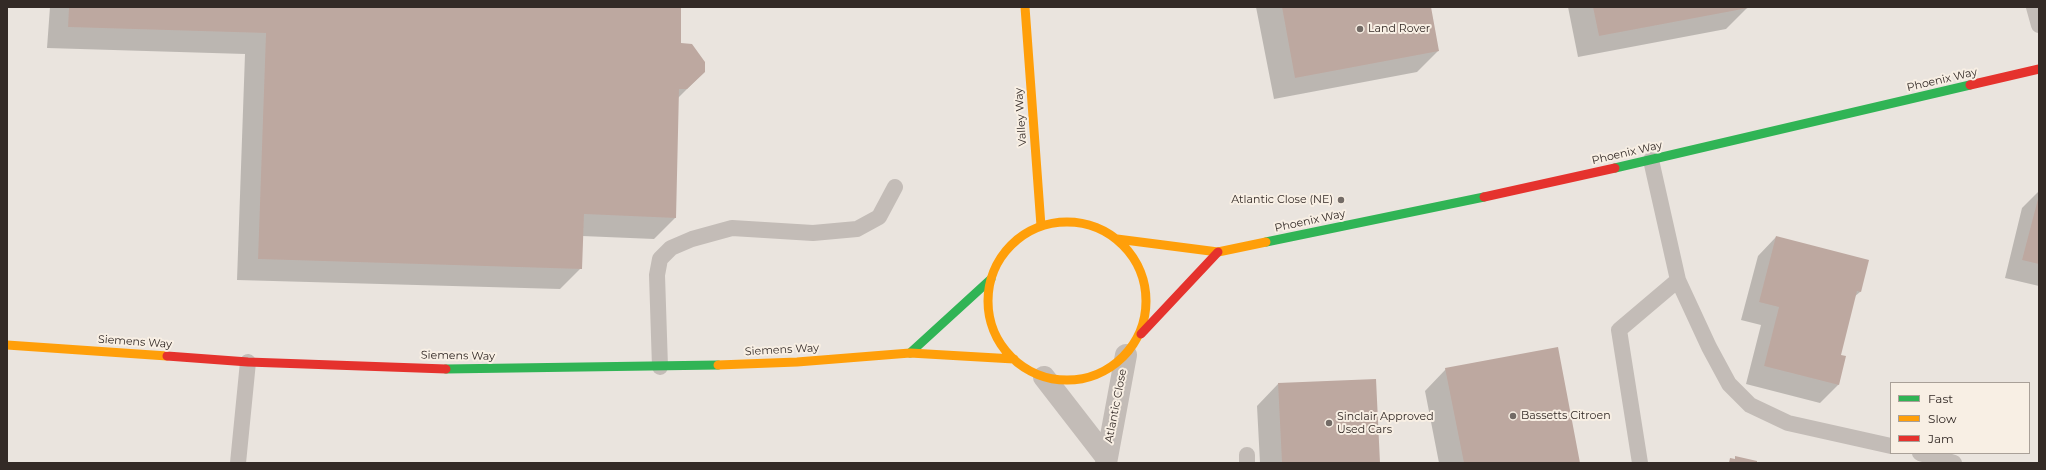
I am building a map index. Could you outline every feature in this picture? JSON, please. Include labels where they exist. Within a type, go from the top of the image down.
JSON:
[{"type":"street","name":"Valley Way","points":[[1025,7],[1041,226]]},
{"type":"street","name":"Phoenix Way","points":[[1117,239],[1218,252],[1472,200],[2039,70]]},
{"type":"street","points":[[1138,336],[1145,316],[1146,295],[1142,274],[1132,255],[1117,239],[1100,228],[1081,222],[1060,222],[1041,226],[1024,234],[1009,247],[998,262],[991,279],[988,296],[989,314],[994,331],[1002,346],[1014,359],[1028,369],[1044,377],[1066,380],[1088,377],[1109,368],[1126,355],[1138,336],[1218,252]]},
{"type":"street","points":[[910,353],[991,279]]},
{"type":"street","name":"Siemens Way","points":[[7,345],[248,362],[452,369],[660,367],[797,362],[910,353],[1014,359]]},
{"type":"street","name":"Atlantic Close","points":[[1106,460],[1126,355]]},
{"type":"street","name":"Atlantic Close","points":[[1044,377],[1106,460]]},
{"type":"lane","points":[[2034,7],[2039,25]]},
{"type":"lane","points":[[1651,160],[1678,280],[1709,347],[1729,384],[1750,405],[1788,423],[1890,446]]},
{"type":"lane","points":[[660,367],[656,275],[660,259],[671,248],[692,239],[732,228],[813,233],[857,229],[879,216],[895,187]]},
{"type":"lane","points":[[1640,463],[1619,330],[1678,280]]},
{"type":"lane","points":[[238,463],[248,362]]},
{"type":"lane","points":[[1923,454],[1954,463]]},
{"type":"building","points":[[69,7],[681,7],[681,43],[692,44],[705,62],[705,72],[687,89],[679,89],[676,218],[584,214],[582,269],[258,259],[266,33],[68,27]]},
{"type":"building","name":"Land Rover","points":[[1282,7],[1431,7],[1439,51],[1295,78]]},
{"type":"building","points":[[1593,7],[1748,7],[1748,8],[1599,36]]},
{"type":"building","points":[[2039,195],[2039,264],[2022,260]]},
{"type":"building","points":[[1776,236],[1869,260],[1861,292],[1857,291],[1841,355],[1846,356],[1839,385],[1764,366],[1779,307],[1759,302]]},
{"type":"building","name":"Bassetts Citroen","points":[[1558,347],[1580,463],[1464,463],[1445,368]]},
{"type":"building","name":"Sinclair Approved Used Cars","points":[[1376,379],[1380,463],[1282,463],[1278,383]]},
{"type":"building","points":[[1735,456],[1757,461],[1757,463],[1729,463],[1730,458],[1735,459]]},
{"type":"traffic: fast","points":[[1615,168],[1970,85]]},
{"type":"traffic: fast","points":[[1266,242],[1484,197]]},
{"type":"traffic: fast","points":[[910,353],[991,279]]},
{"type":"traffic: fast","points":[[446,369],[718,365]]},
{"type":"traffic: slow","points":[[1025,7],[1041,226]]},
{"type":"traffic: slow","points":[[1059,222],[1075,222],[1090,225],[1104,231],[1123,245],[1133,257],[1143,278],[1146,301],[1143,324],[1133,345],[1123,357],[1111,367],[1090,377],[1075,380],[1059,380],[1044,377],[1023,367],[1011,357],[1001,345],[991,324],[988,309],[988,293],[991,278],[1001,257],[1011,245],[1023,235],[1044,225],[1059,222]]},
{"type":"traffic: slow","points":[[1117,239],[1218,252],[1266,242]]},
{"type":"traffic: slow","points":[[7,345],[167,356]]},
{"type":"traffic: slow","points":[[718,365],[797,362],[910,353],[1014,359]]},
{"type":"traffic: jam","points":[[1970,85],[2039,69]]},
{"type":"traffic: jam","points":[[1484,197],[1615,168]]},
{"type":"traffic: jam","points":[[1141,334],[1218,252]]},
{"type":"traffic: jam","points":[[167,356],[248,362],[446,369]]},
{"type":"place","name":"Land Rover","points":[[1360,29]]},
{"type":"place","name":"Atlantic Close (NE)","points":[[1341,200]]},
{"type":"place","name":"Bassetts Citroen","points":[[1513,416]]},
{"type":"place","name":"Sinclair Approved Used Cars","points":[[1329,423]]}]
